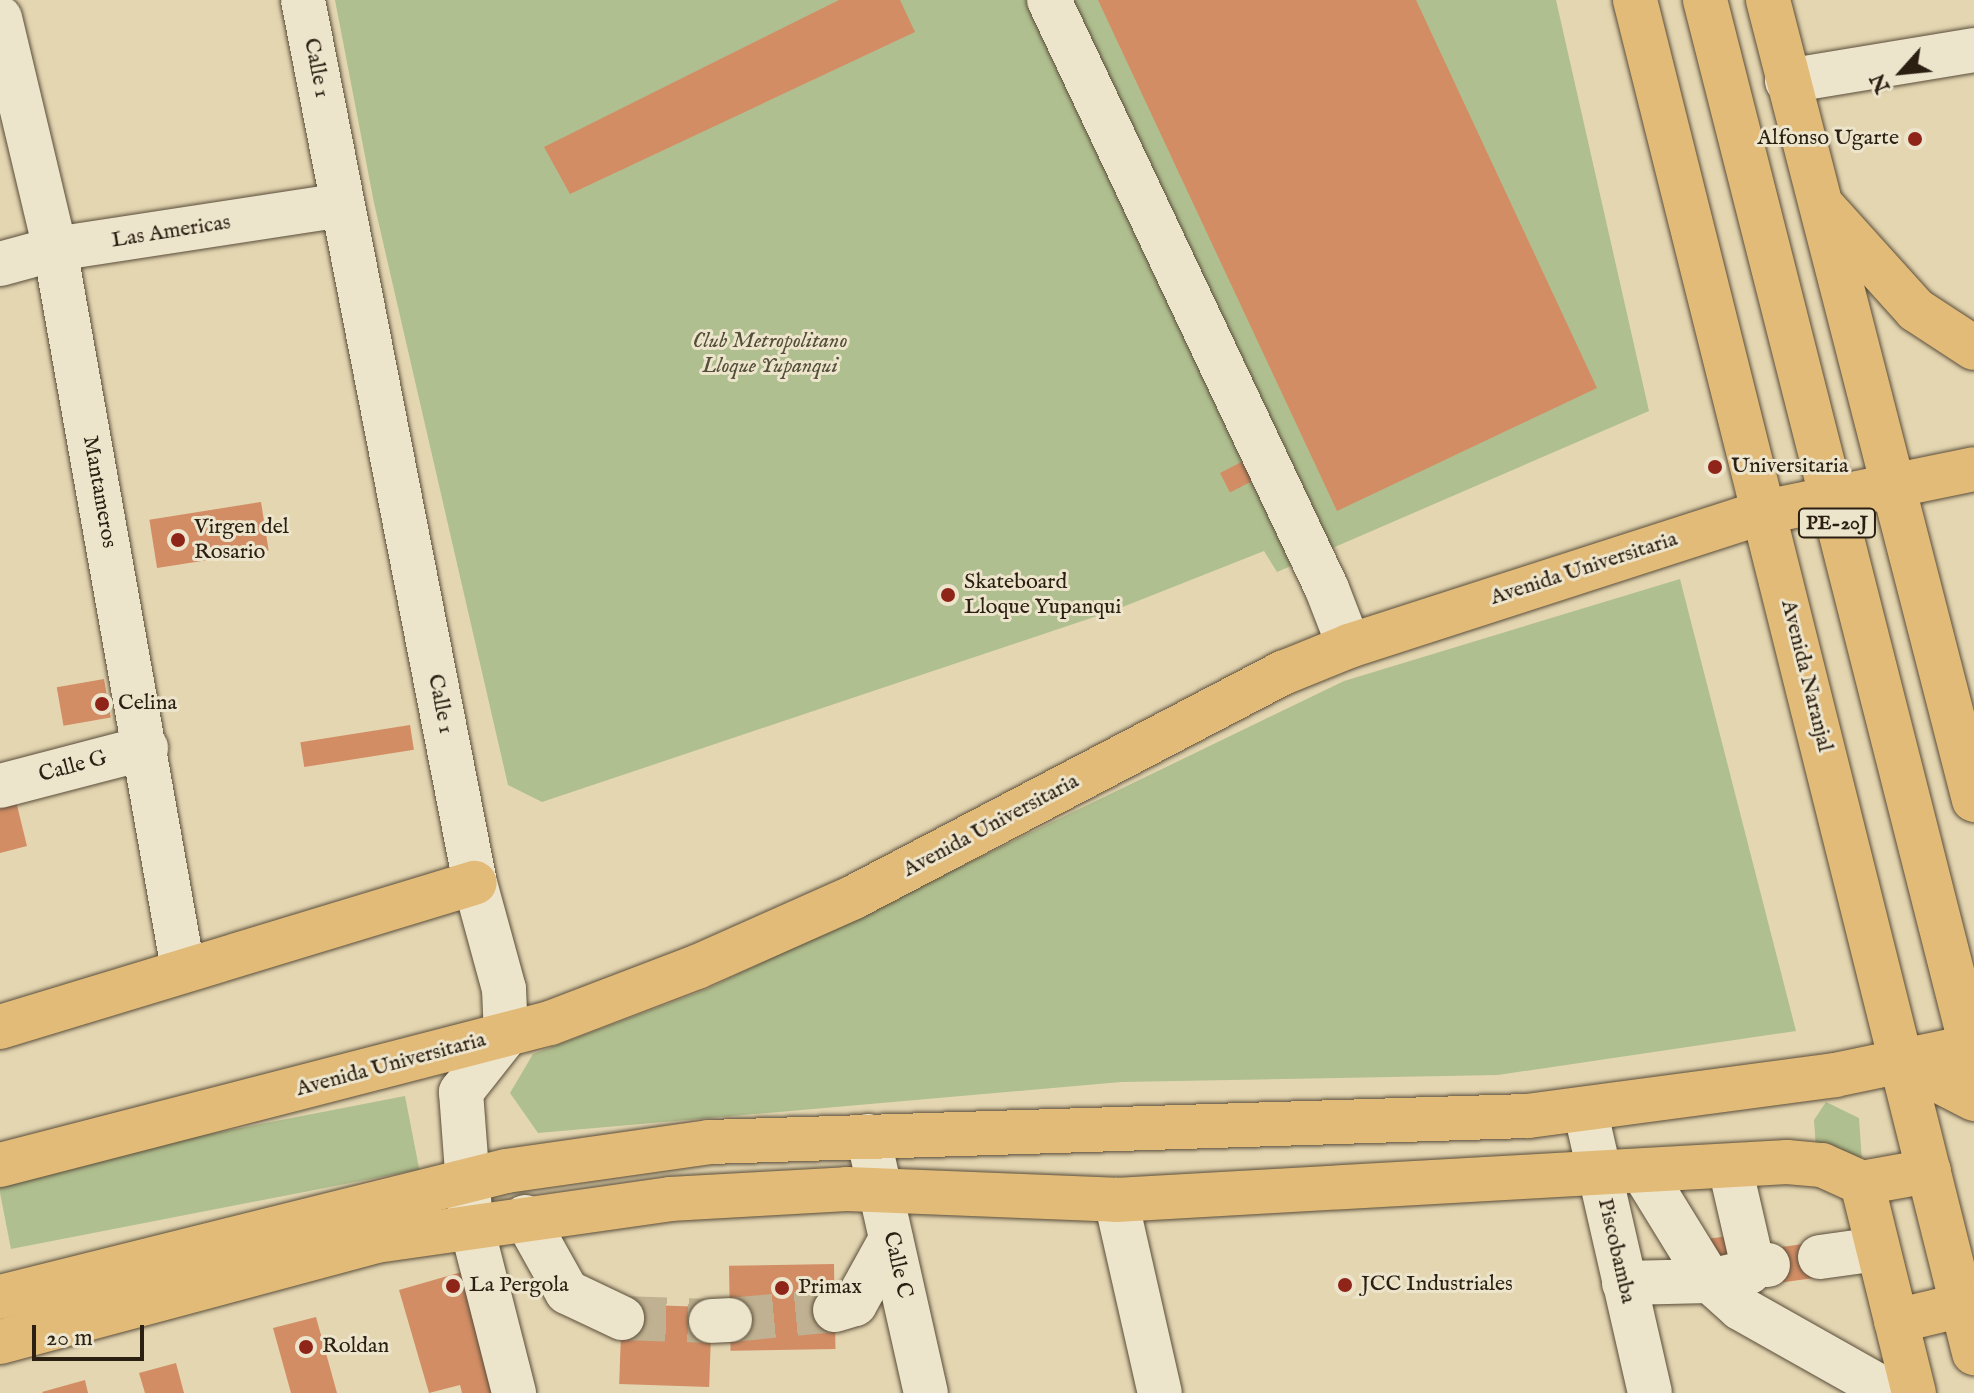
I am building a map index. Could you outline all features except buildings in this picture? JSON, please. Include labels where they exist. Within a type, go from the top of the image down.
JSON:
[{"type":"main road","name":"Avenida Naranjal","points":[[1635,0],[1974,1353]]},
{"type":"main road","name":"PE-20J","points":[[1705,0],[1973,1050]]},
{"type":"main road","points":[[1768,0],[1974,800]]},
{"type":"main road","points":[[1817,198],[1916,310],[1974,348]]},
{"type":"main road","name":"Avenida Universitaria","points":[[0,1165],[506,1035],[697,967],[852,898],[1285,672],[1349,646],[1765,512],[1830,495],[1974,469]]},
{"type":"main road","points":[[0,1027],[183,969],[475,883]]},
{"type":"main road","points":[[0,1297],[465,1180],[709,1142],[1528,1116],[1973,1050]]},
{"type":"main road","points":[[1902,1062],[1974,1099]]},
{"type":"main road","points":[[0,1342],[376,1241],[471,1224],[670,1199],[880,1190],[1116,1200],[1787,1162],[1822,1165],[1862,1183],[1929,1171]]},
{"type":"main road","points":[[1862,1183],[1914,1393]]},
{"type":"main road","points":[[1896,1321],[1962,1305]]},
{"type":"street","name":"Calle 1","points":[[303,0],[475,883],[504,989],[506,1035]]},
{"type":"street","points":[[1049,0],[1349,646]]},
{"type":"street","name":"Mantameros","points":[[0,18],[55,249],[183,969]]},
{"type":"street","points":[[1787,81],[1974,50]]},
{"type":"street","name":"Las Americas","points":[[0,264],[55,249],[343,205]]},
{"type":"street","name":"Calle G","points":[[0,786],[146,748]]},
{"type":"street","points":[[506,1035],[461,1092],[465,1180],[471,1224],[514,1393]]},
{"type":"street","name":"Piscobamba","points":[[1585,1109],[1650,1393]]},
{"type":"street","name":"Calle C","points":[[868,1136],[926,1393]]},
{"type":"street","points":[[1624,1283],[1710,1281],[1749,1272],[1761,1265],[1730,1167]]},
{"type":"street","points":[[1643,1172],[1710,1281],[1740,1308],[1891,1393]]},
{"type":"street","points":[[1116,1200],[1160,1393]]},
{"type":"street","points":[[525,1217],[567,1292],[622,1318]]},
{"type":"street","points":[[835,1310],[855,1304],[891,1239]]},
{"type":"street","points":[[1820,1257],[1877,1249]]},
{"type":"green space","name":"Club Metropolitano Lloque Yupanqui","points":[[335,0],[1556,0],[1649,411],[1277,572],[1264,551],[1115,610],[542,802],[508,785],[374,203]]},
{"type":"green space","points":[[1680,579],[1796,1031],[1498,1075],[1121,1082],[538,1133],[510,1093],[533,1054],[707,989],[1344,681]]},
{"type":"green space","points":[[405,1096],[419,1170],[11,1249],[0,1193],[0,1175]]},
{"type":"green space","points":[[1826,1102],[1859,1118],[1862,1161],[1816,1148],[1814,1120]]},
{"type":"tunnel","points":[[730,1320],[835,1310]]},
{"type":"tunnel","points":[[622,1318],[711,1321]]},
{"type":"place","name":"Alfonso Ugarte","points":[[1915,139]]},
{"type":"place","name":"Universitaria","points":[[1715,467]]},
{"type":"place","name":"Virgen del Rosario","points":[[178,540]]},
{"type":"place","name":"Skateboard Lloque Yupanqui","points":[[948,595]]},
{"type":"place","name":"Celina","points":[[102,704]]},
{"type":"place","name":"JCC Industriales","points":[[1345,1285]]},
{"type":"place","name":"La Pergola","points":[[453,1286]]},
{"type":"place","name":"Primax","points":[[782,1288]]},
{"type":"place","name":"Roldan","points":[[306,1347]]}]
